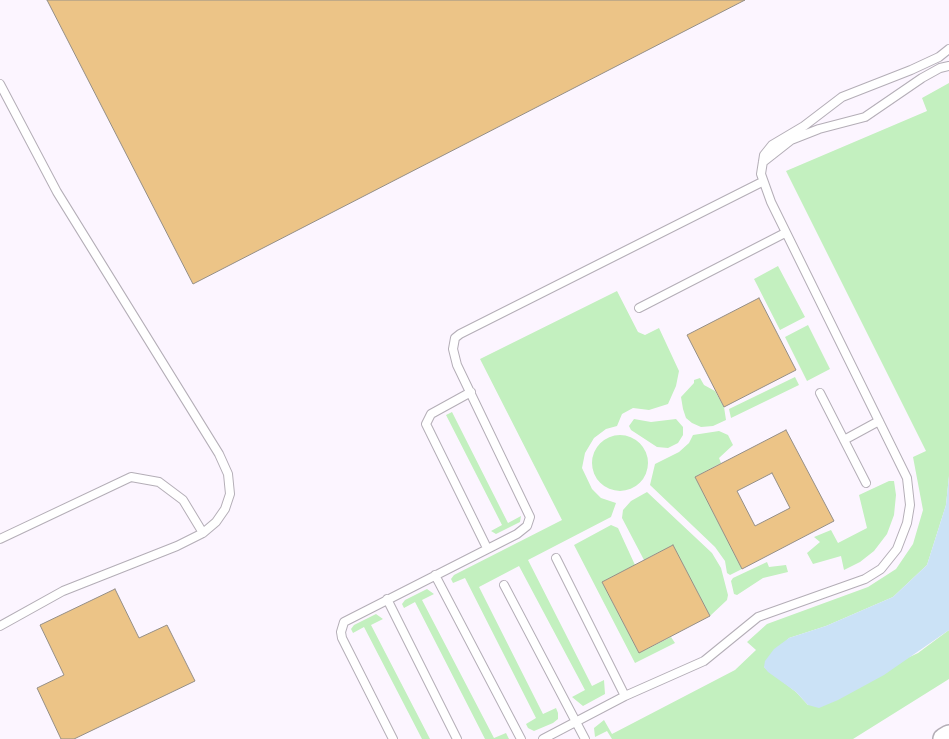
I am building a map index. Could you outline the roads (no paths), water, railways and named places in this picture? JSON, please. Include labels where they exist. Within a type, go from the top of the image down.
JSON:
[{"type":"street","points":[[944,739],[949,736]]},
{"type":"lane","points":[[543,739],[625,696],[704,662],[758,617],[854,585],[874,574],[887,562],[905,532],[909,496],[904,472],[762,182],[763,162],[764,155],[772,145],[804,126],[842,98],[916,68],[949,49]]},
{"type":"lane","points":[[763,162],[790,140],[819,129],[865,117],[922,78],[940,68],[949,66]]},
{"type":"lane","points":[[0,84],[57,192],[219,454],[228,474],[230,494],[225,509],[216,522],[203,533],[63,591],[0,626]]},
{"type":"lane","points":[[393,739],[340,632],[348,618],[524,530],[530,517],[458,366],[453,349],[455,338],[762,182]]},
{"type":"lane","points":[[638,308],[785,232]]},
{"type":"lane","points":[[471,392],[430,414],[426,424],[487,548]]},
{"type":"lane","points":[[820,393],[866,483]]},
{"type":"lane","points":[[844,440],[879,421]]},
{"type":"lane","points":[[0,539],[131,477],[159,482],[184,500],[203,533]]},
{"type":"lane","points":[[556,558],[625,696]]},
{"type":"lane","points":[[435,574],[521,739]]},
{"type":"lane","points":[[504,585],[585,739]]},
{"type":"lane","points":[[387,599],[457,739]]},
{"type":"water","points":[[949,476],[949,630],[884,675],[838,700],[819,708],[808,705],[796,692],[768,672],[764,667],[765,661],[774,649],[789,638],[826,626],[893,597],[927,565],[946,505]]}]
